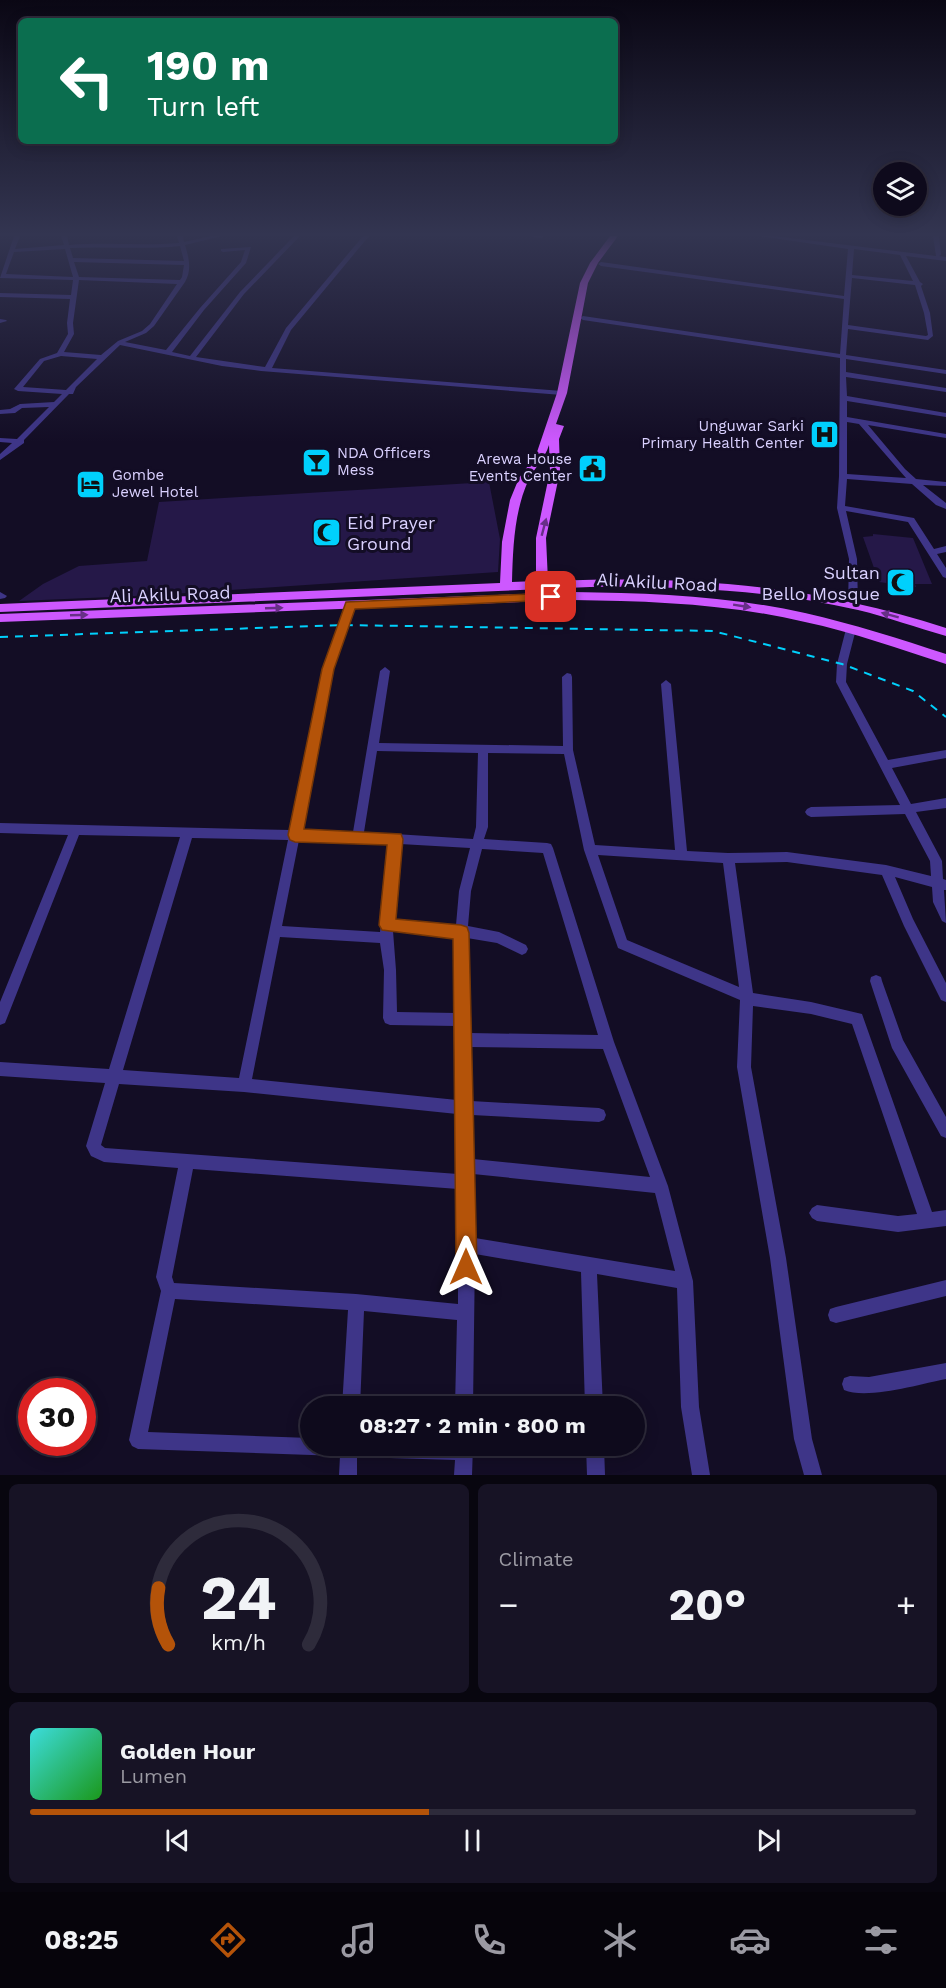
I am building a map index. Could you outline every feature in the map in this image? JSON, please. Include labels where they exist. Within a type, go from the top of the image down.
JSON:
[{"type":"main road","points":[[506,587],[512,509],[524,478],[541,455],[562,393],[580,305]]},
{"type":"main road","points":[[542,585],[541,538],[555,471],[554,440],[569,394],[586,305]]},
{"type":"main road","name":"Ali Akilu Road","points":[[1,600],[647,582],[713,584],[780,592],[854,606],[946,632]]},
{"type":"main road","name":"Ali Akilu Road","points":[[0,618],[573,596],[661,597],[741,606],[851,629],[946,659]]},
{"type":"street","points":[[60,354],[71,334],[73,305]]},
{"type":"street","points":[[0,458],[21,441],[70,392],[101,357],[119,342],[144,332],[166,305]]},
{"type":"street","points":[[167,353],[206,305]]},
{"type":"street","points":[[192,358],[233,305]]},
{"type":"street","points":[[268,369],[288,329],[308,305]]},
{"type":"street","points":[[847,305],[843,356],[841,508],[853,559],[854,606]]},
{"type":"street","points":[[846,327],[928,338],[931,334],[926,305]]},
{"type":"street","points":[[583,318],[946,372]]},
{"type":"street","points":[[119,342],[192,358],[268,369],[562,393]]},
{"type":"street","points":[[70,392],[18,389],[42,360],[60,354],[101,357]]},
{"type":"street","points":[[843,374],[946,390]]},
{"type":"street","points":[[843,398],[946,414]]},
{"type":"street","points":[[0,412],[12,411],[20,406],[57,404]]},
{"type":"street","points":[[843,419],[946,436]]},
{"type":"street","points":[[861,422],[903,471],[946,506]]},
{"type":"street","points":[[0,440],[21,441]]},
{"type":"street","points":[[843,476],[946,484]]},
{"type":"street","points":[[841,508],[911,520],[946,575]]},
{"type":"street","points":[[931,552],[946,549]]},
{"type":"street","points":[[244,1085],[328,669],[350,605]]},
{"type":"street","points":[[851,629],[842,664],[841,682],[908,809],[941,860],[942,883],[939,902],[946,917]]},
{"type":"street","points":[[358,837],[385,671]]},
{"type":"street","points":[[567,677],[568,750],[590,850],[622,944],[752,999],[853,1017],[859,1022],[927,1221]]},
{"type":"street","points":[[666,684],[681,854]]},
{"type":"street","points":[[372,747],[568,750]]},
{"type":"street","points":[[464,1396],[467,1245],[461,933],[465,891],[482,827],[483,749]]},
{"type":"street","points":[[886,765],[946,754]]},
{"type":"street","points":[[811,812],[908,809],[946,803]]},
{"type":"street","points":[[0,828],[358,837],[547,848],[607,1042],[661,1186],[685,1281],[690,1407],[701,1475]]},
{"type":"street","points":[[0,1018],[76,829]]},
{"type":"street","points":[[187,834],[93,1146],[96,1151],[104,1155],[465,1182]]},
{"type":"street","points":[[395,839],[387,932],[390,1018],[463,1020]]},
{"type":"street","points":[[590,850],[728,858],[787,857],[886,870],[942,883]]},
{"type":"street","points":[[728,858],[747,996],[744,1067],[778,1258],[803,1439],[813,1475]]},
{"type":"street","points":[[886,870],[908,922],[946,996]]},
{"type":"street","points":[[275,931],[479,933],[500,938],[522,949]]},
{"type":"street","points":[[876,981],[897,1043],[946,1131]]},
{"type":"street","points":[[464,1040],[607,1042]]},
{"type":"street","points":[[0,1069],[244,1085],[466,1108],[599,1115]]},
{"type":"street","points":[[187,1160],[164,1277],[169,1291],[138,1440],[300,1445]]},
{"type":"street","points":[[465,1166],[661,1186]]},
{"type":"street","points":[[817,1213],[898,1224],[946,1218]]},
{"type":"street","points":[[467,1245],[685,1281]]},
{"type":"street","points":[[589,1266],[594,1396]]},
{"type":"street","points":[[836,1315],[946,1288]]},
{"type":"street","points":[[169,1291],[356,1302],[465,1313]]},
{"type":"street","points":[[352,1396],[356,1302]]},
{"type":"street","points":[[850,1384],[869,1385],[946,1371]]},
{"type":"street","points":[[348,1475],[349,1456]]},
{"type":"street","points":[[463,1475],[464,1456]]},
{"type":"street","points":[[595,1456],[596,1475]]},
{"type":"building","name":"Eid Prayer Ground","points":[[489,482],[500,539],[498,572],[157,595],[19,601],[43,584],[79,566],[147,561],[159,502]]},
{"type":"building","name":"Sultan Bello Mosque","points":[[873,534],[913,538],[932,584],[915,584],[916,587],[879,582],[863,537],[873,536]]},
{"type":"railway","points":[[0,637],[344,625],[713,631],[842,664],[913,691],[946,717]]},
{"type":"place","name":"Unguwar Sarki Primary Health Center","points":[[825,435]]},
{"type":"place","name":"NDA Officers Mess","points":[[316,462]]},
{"type":"place","name":"Arewa House Events Center","points":[[593,468]]},
{"type":"place","name":"Gombe Jewel Hotel","points":[[91,484]]},
{"type":"place","name":"Eid Prayer Ground","points":[[326,532]]},
{"type":"place","name":"Sultan Bello Mosque","points":[[901,582]]},
{"type":"route","points":[[466,1267],[466,1108],[461,933],[387,925],[395,839],[295,835],[328,669],[350,605],[551,597]]}]
